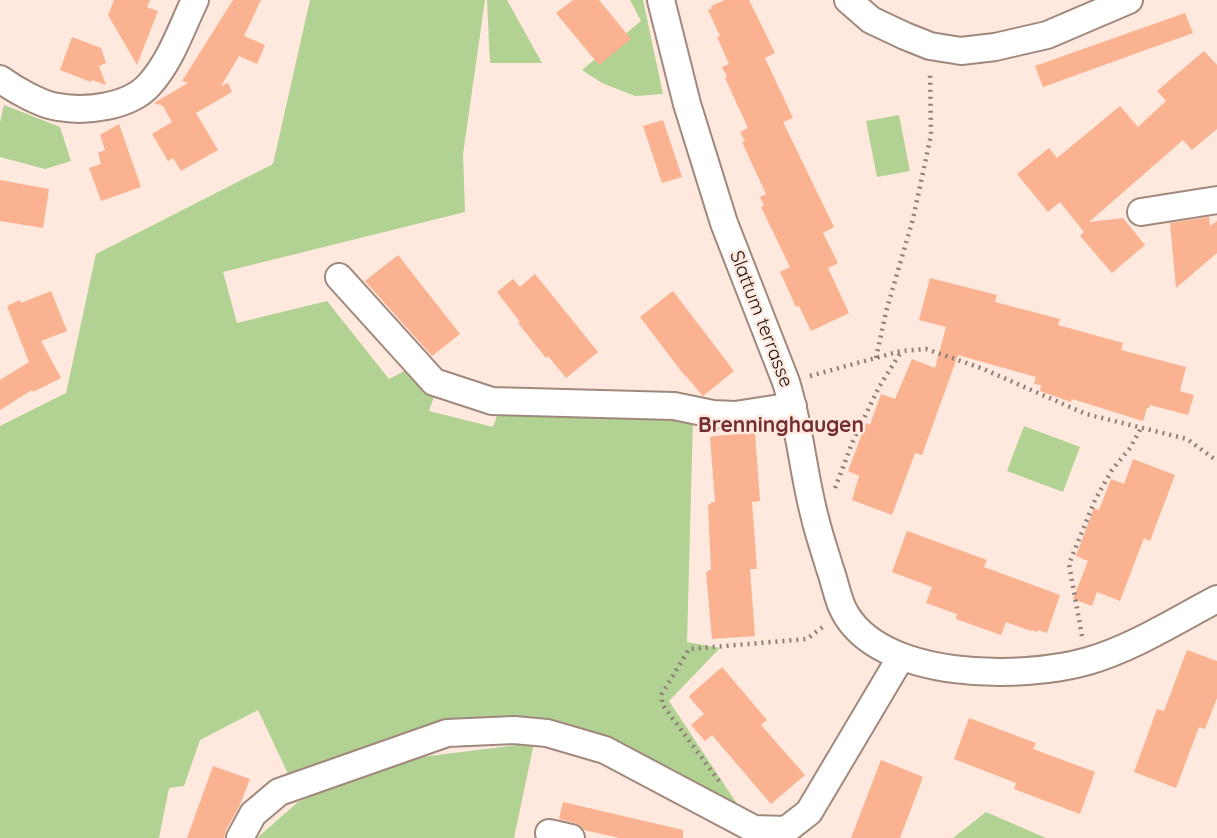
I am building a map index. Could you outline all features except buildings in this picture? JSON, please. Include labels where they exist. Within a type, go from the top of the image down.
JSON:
[{"type":"street","points":[[0,79],[18,92],[56,107],[98,108],[125,102],[148,87],[167,61],[195,0]]},
{"type":"street","name":"Slattum terrasse","points":[[661,0],[687,104],[724,223],[790,394],[814,516],[843,610],[859,632],[901,657],[937,667],[974,671],[1051,669],[1116,651],[1217,598]]},
{"type":"street","points":[[848,0],[871,20],[930,46],[961,51],[995,47],[1047,35],[1129,0]]},
{"type":"street","points":[[1142,212],[1217,200]]},
{"type":"street","points":[[339,277],[434,382],[492,401],[674,406],[713,414],[735,415],[790,394]]},
{"type":"street","points":[[793,838],[901,657]]},
{"type":"street","points":[[240,838],[253,814],[279,792],[447,733],[514,730],[547,733],[605,750],[754,829],[786,830],[809,812]]},
{"type":"path","points":[[876,358],[886,312],[913,219],[931,135],[930,46]]},
{"type":"path","points":[[790,394],[876,358],[901,351],[926,349],[981,368],[1086,414],[1187,439],[1217,461]]},
{"type":"path","points":[[814,516],[830,501],[868,408],[901,351]]},
{"type":"path","points":[[1087,661],[1069,564],[1095,500],[1141,428]]},
{"type":"path","points":[[723,787],[662,705],[662,694],[689,649],[807,639],[843,610]]},
{"type":"green space","points":[[310,0],[485,0],[463,154],[465,212],[223,272],[237,323],[327,301],[389,379],[408,369],[436,391],[429,411],[493,427],[500,407],[693,418],[687,642],[720,648],[669,701],[749,822],[607,741],[444,725],[288,774],[258,710],[200,740],[184,786],[169,788],[159,838],[0,838],[0,426],[66,393],[96,254],[273,164]]},
{"type":"green space","points":[[487,0],[507,0],[542,63],[490,63]]},
{"type":"green space","points":[[630,0],[643,0],[663,94],[635,96],[602,83],[582,70],[641,21]]},
{"type":"green space","points":[[4,105],[60,127],[71,161],[45,169],[0,157],[0,122]]},
{"type":"green space","points":[[899,115],[910,171],[877,177],[866,121]]},
{"type":"green space","points":[[1024,426],[1080,447],[1063,492],[1007,471]]},
{"type":"green space","points":[[534,743],[514,838],[257,838],[298,802],[369,770],[429,756]]},
{"type":"green space","points":[[986,812],[1046,838],[953,838]]},
{"type":"district","name":"Brenninghaugen","points":[[781,426]]}]
